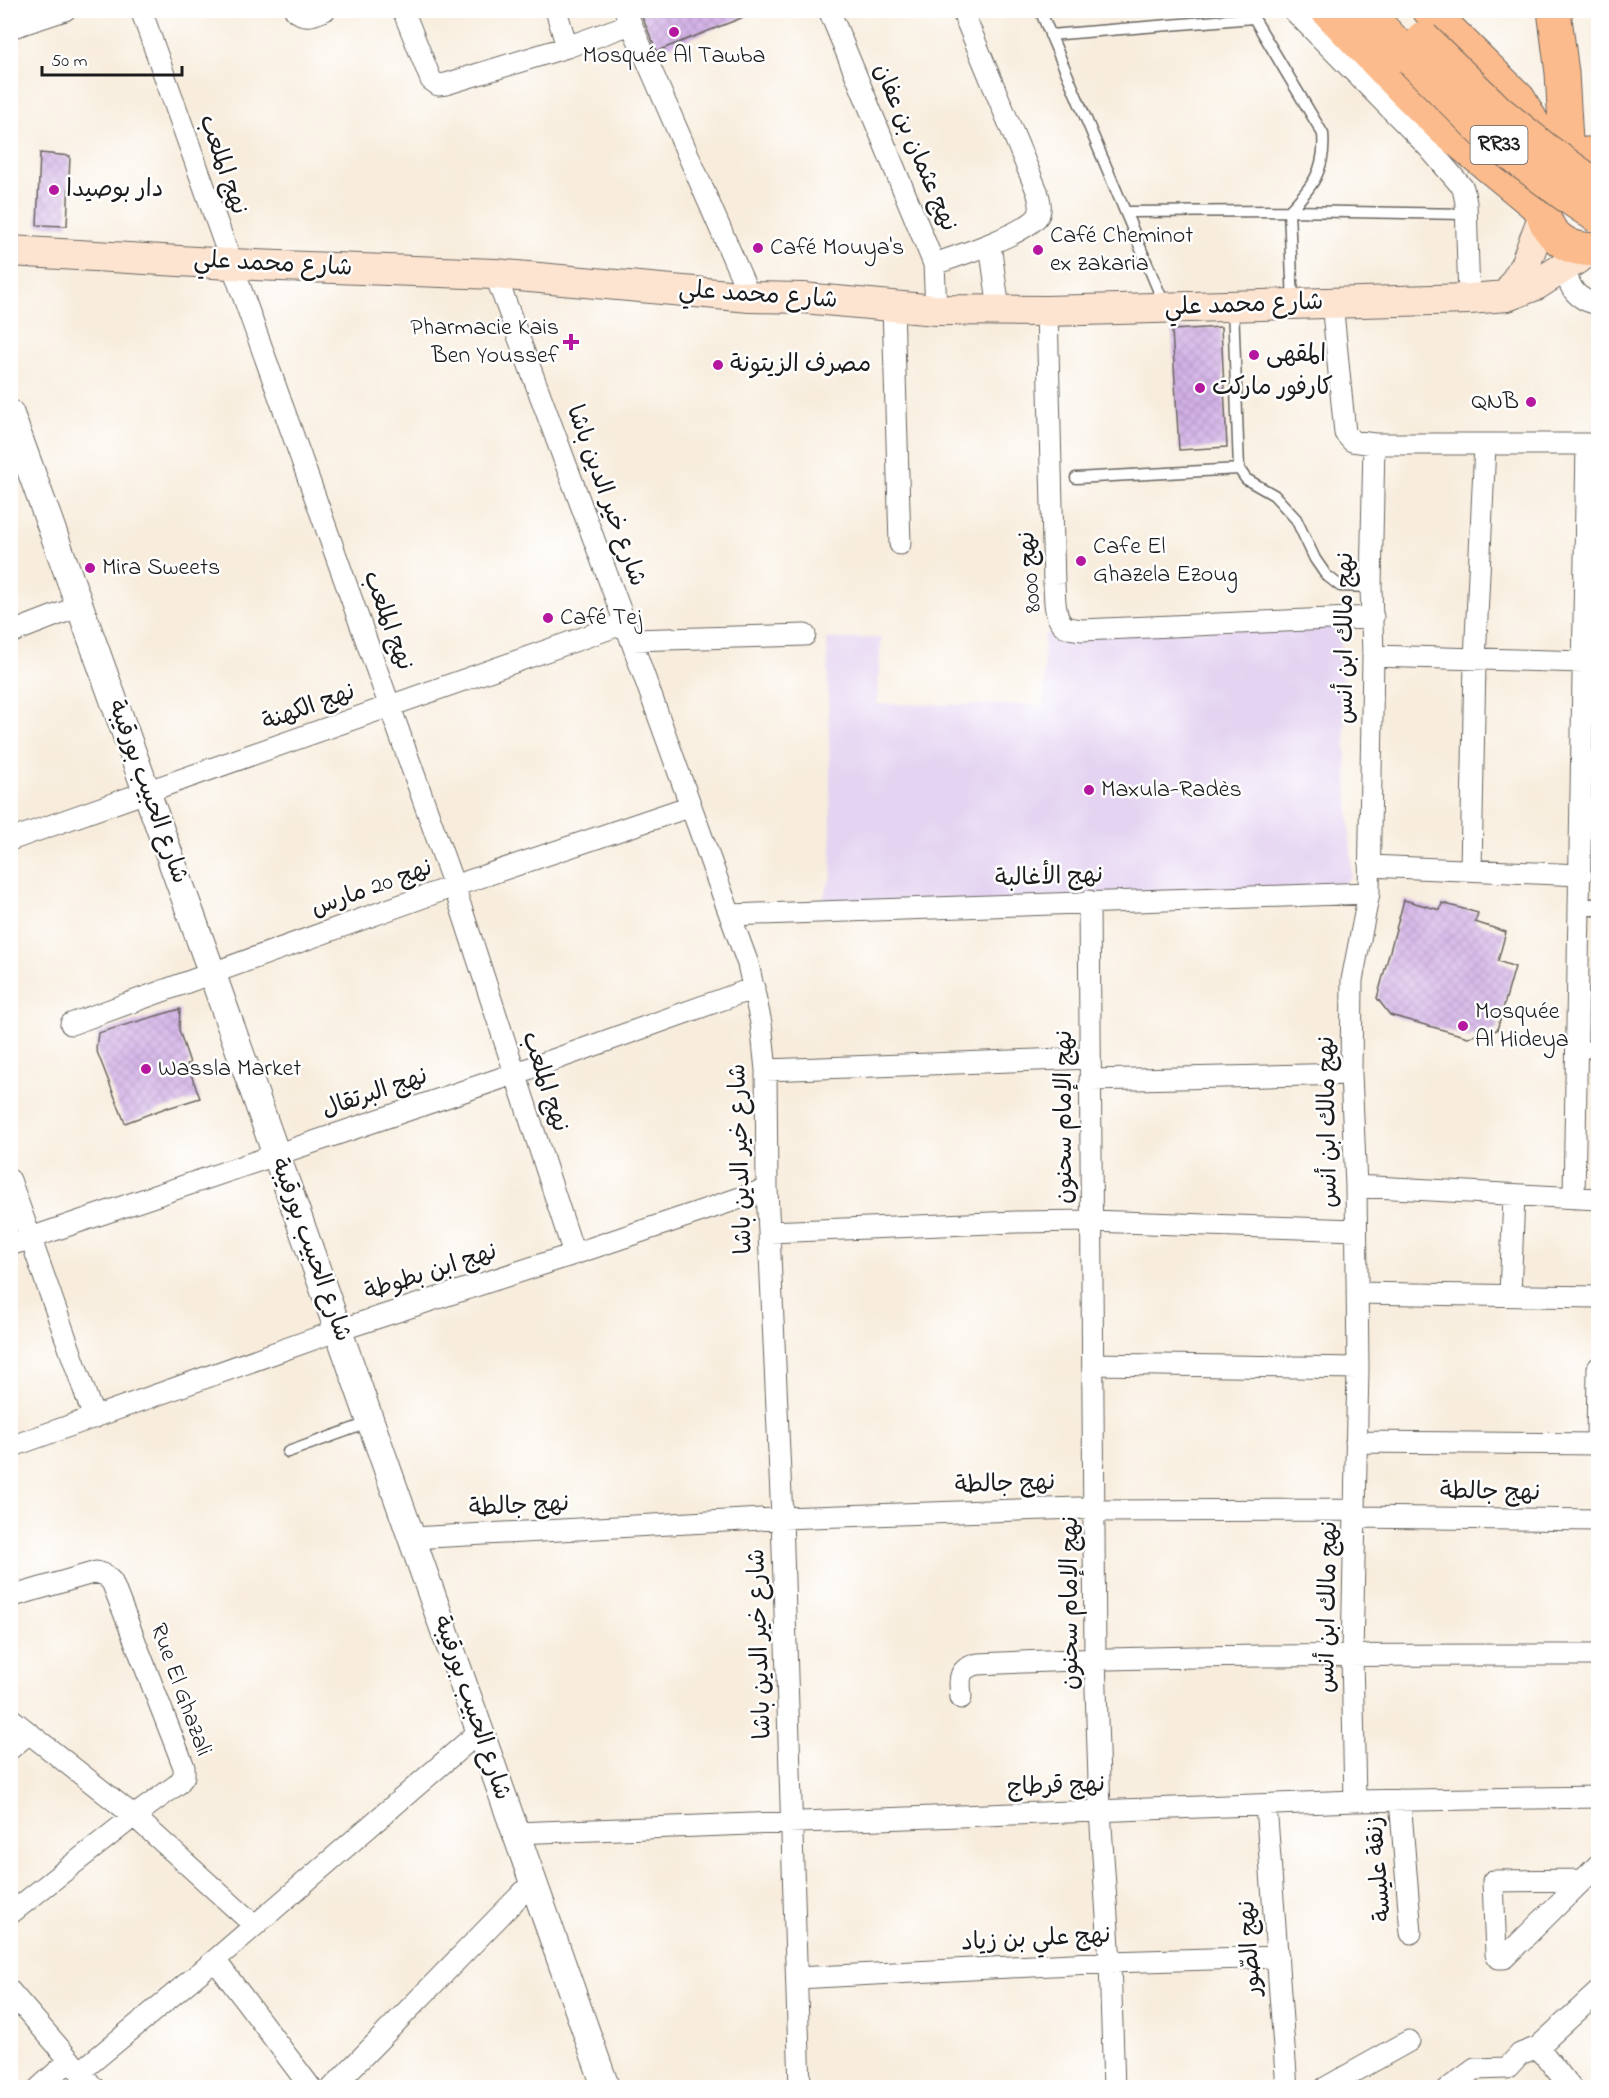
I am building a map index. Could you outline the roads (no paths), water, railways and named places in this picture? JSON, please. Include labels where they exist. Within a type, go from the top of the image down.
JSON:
[{"type":"highway","points":[[1327,10],[1445,130],[1542,214],[1551,231],[1562,242],[1576,249],[1595,250]]},
{"type":"highway","name":"RR33","points":[[1364,10],[1493,141],[1599,217]]},
{"type":"highway","name":"RR33","points":[[1396,10],[1499,112],[1546,150],[1599,187]]},
{"type":"highway","points":[[1429,10],[1519,99],[1574,159]]},
{"type":"highway","points":[[1554,10],[1574,159]]},
{"type":"highway","points":[[1542,214],[1541,197],[1549,174],[1574,159]]},
{"type":"main road","points":[[1506,296],[1524,265],[1542,214]]},
{"type":"main road","name":"شارع محمد علي","points":[[10,251],[230,264],[495,274],[750,297],[803,298],[936,310],[1047,311],[1166,309],[1506,296],[1536,285],[1580,256],[1595,250]]},
{"type":"street","points":[[10,28],[65,10]]},
{"type":"street","name":"نهج الملعب","points":[[141,10],[454,886],[574,1254]]},
{"type":"street","points":[[295,10],[303,16],[311,16],[325,10]]},
{"type":"street","points":[[404,10],[431,80],[438,85],[567,47],[628,17],[750,297]]},
{"type":"street","points":[[555,10],[567,47]]},
{"type":"street","name":"نهج عثمان بن عفان","points":[[829,10],[934,264],[936,310]]},
{"type":"street","points":[[934,264],[990,244],[1033,221],[1039,215],[1040,198],[962,10]]},
{"type":"street","points":[[1293,10],[1427,146],[1463,188],[1469,299]]},
{"type":"street","points":[[990,244],[999,310]]},
{"type":"street","points":[[1565,268],[1574,293],[1586,301],[1599,304]]},
{"type":"street","name":"شارع خير الدين باشا","points":[[495,274],[730,915],[754,988],[761,1023],[766,1070],[767,1189],[782,1518],[800,2088]]},
{"type":"street","points":[[1332,302],[1345,433],[1352,441],[1374,444],[1593,444],[1584,662],[1590,758],[1581,875],[1589,907],[1588,1050],[1574,1198]]},
{"type":"street","points":[[892,306],[900,544]]},
{"type":"street","name":"نهج 8000","points":[[1047,311],[1054,584],[1056,609],[1060,622],[1066,627],[1082,630],[1373,617]]},
{"type":"street","name":"شارع الحبيب بورقيبة","points":[[10,413],[372,1422],[602,2086]]},
{"type":"street","name":"نهج مالك ابن أنس","points":[[1355,1801],[1352,1655],[1358,1368],[1356,1186],[1351,1074],[1352,980],[1369,893],[1374,444]]},
{"type":"street","points":[[1471,870],[1475,660],[1485,445]]},
{"type":"street","points":[[10,633],[80,606]]},
{"type":"street","name":"نهج الكهنة","points":[[10,840],[147,794],[391,706],[628,632],[805,635]]},
{"type":"street","points":[[1373,656],[1584,662]]},
{"type":"street","name":"نهج 20 مارس","points":[[71,1024],[454,886],[691,806]]},
{"type":"street","points":[[1369,866],[1581,875]]},
{"type":"street","name":"نهج الأغالبة","points":[[730,915],[1369,893]]},
{"type":"street","name":"نهج الإمام سحنون","points":[[1089,901],[1096,1511],[1095,1658],[1114,2088]]},
{"type":"street","name":"نهج البرتقال","points":[[10,1245],[514,1074],[754,988]]},
{"type":"street","points":[[766,1070],[1090,1058]]},
{"type":"street","points":[[1090,1080],[1351,1074]]},
{"type":"street","points":[[10,1180],[94,1418]]},
{"type":"street","points":[[1356,1186],[1599,1199]]},
{"type":"street","name":"نهج ابن بطوطة","points":[[10,1447],[339,1330],[767,1189]]},
{"type":"street","points":[[1510,1296],[1514,1196]]},
{"type":"street","points":[[769,1232],[1091,1221],[1356,1230]]},
{"type":"street","points":[[1357,1293],[1599,1297]]},
{"type":"street","points":[[1093,1364],[1358,1368]]},
{"type":"street","points":[[1356,1442],[1598,1444],[1599,1368]]},
{"type":"street","name":"نهج جالطة","points":[[412,1538],[782,1518],[1079,1508],[1096,1511],[1349,1510],[1355,1517],[1599,1520]]},
{"type":"street","name":"Rue El Ghazali","points":[[10,1596],[96,1572],[105,1575],[112,1582],[184,1767],[184,1776],[178,1784],[10,1914]]},
{"type":"street","points":[[961,1698],[960,1676],[964,1669],[971,1665],[1095,1658],[1599,1655]]},
{"type":"street","points":[[10,1718],[134,1816],[254,1926]]},
{"type":"street","points":[[39,2088],[83,2078],[215,1960],[480,1731]]},
{"type":"street","points":[[10,1749],[29,1733]]},
{"type":"street","name":"نهج قرطاج","points":[[515,1833],[1355,1801],[1599,1797]]},
{"type":"street","name":"زنقة عليسة","points":[[1400,1800],[1411,1933]]},
{"type":"street","name":"نهج الصّور","points":[[1266,1804],[1287,2088]]},
{"type":"street","points":[[1584,1880],[1493,1881],[1499,1958],[1504,1958],[1584,1880],[1599,1865]]},
{"type":"street","points":[[332,2088],[533,1882]]},
{"type":"street","name":"نهج علي بن زياد","points":[[796,1978],[1110,1962],[1278,1957]]},
{"type":"street","points":[[215,1960],[311,2088]]},
{"type":"street","points":[[10,1991],[83,2078]]},
{"type":"street","points":[[1449,2088],[1476,2069],[1507,2068],[1520,2054],[1538,2047],[1599,1992]]},
{"type":"street","points":[[1325,2088],[1409,2041]]},
{"type":"street","points":[[1538,2047],[1571,2088]]},
{"type":"street","points":[[1476,2069],[1491,2088]]},
{"type":"lane","points":[[1040,10],[1166,309]]},
{"type":"lane","points":[[1050,34],[1251,14],[1323,134],[1325,149],[1319,173],[1308,191],[1289,211],[1293,303]]},
{"type":"lane","points":[[1127,212],[1289,211],[1466,214]]},
{"type":"lane","points":[[1233,306],[1239,469],[1246,479],[1274,495],[1296,519],[1315,559],[1326,575],[1340,586],[1371,587]]},
{"type":"lane","points":[[1077,478],[1239,469]]},
{"type":"lane","points":[[288,1452],[372,1422]]},
{"type":"place","name":"Mosquée Al Tawba","points":[[674,32]]},
{"type":"place","name":"دار بوصيدا","points":[[54,190]]},
{"type":"place","name":"Café Mouya's","points":[[758,248]]},
{"type":"place","name":"Café Cheminot ex zakaria","points":[[1038,250]]},
{"type":"place","name":"Pharmacie Kais Ben Youssef","points":[[571,342]]},
{"type":"place","name":"المقهى","points":[[1254,355]]},
{"type":"place","name":"مصرف الزيتونة","points":[[718,365]]},
{"type":"place","name":"كارفور ماركت","points":[[1200,388]]},
{"type":"place","name":"QNB","points":[[1531,402]]},
{"type":"place","name":"Cafe El Ghazela Ezoug","points":[[1081,561]]},
{"type":"place","name":"Mira Sweets","points":[[90,568]]},
{"type":"place","name":"Café Tej","points":[[548,618]]},
{"type":"place","name":"Maxula-Radès","points":[[1089,790]]},
{"type":"place","name":"Mosquée Al Hideya","points":[[1463,1026]]},
{"type":"place","name":"Wassla Market","points":[[146,1069]]}]
